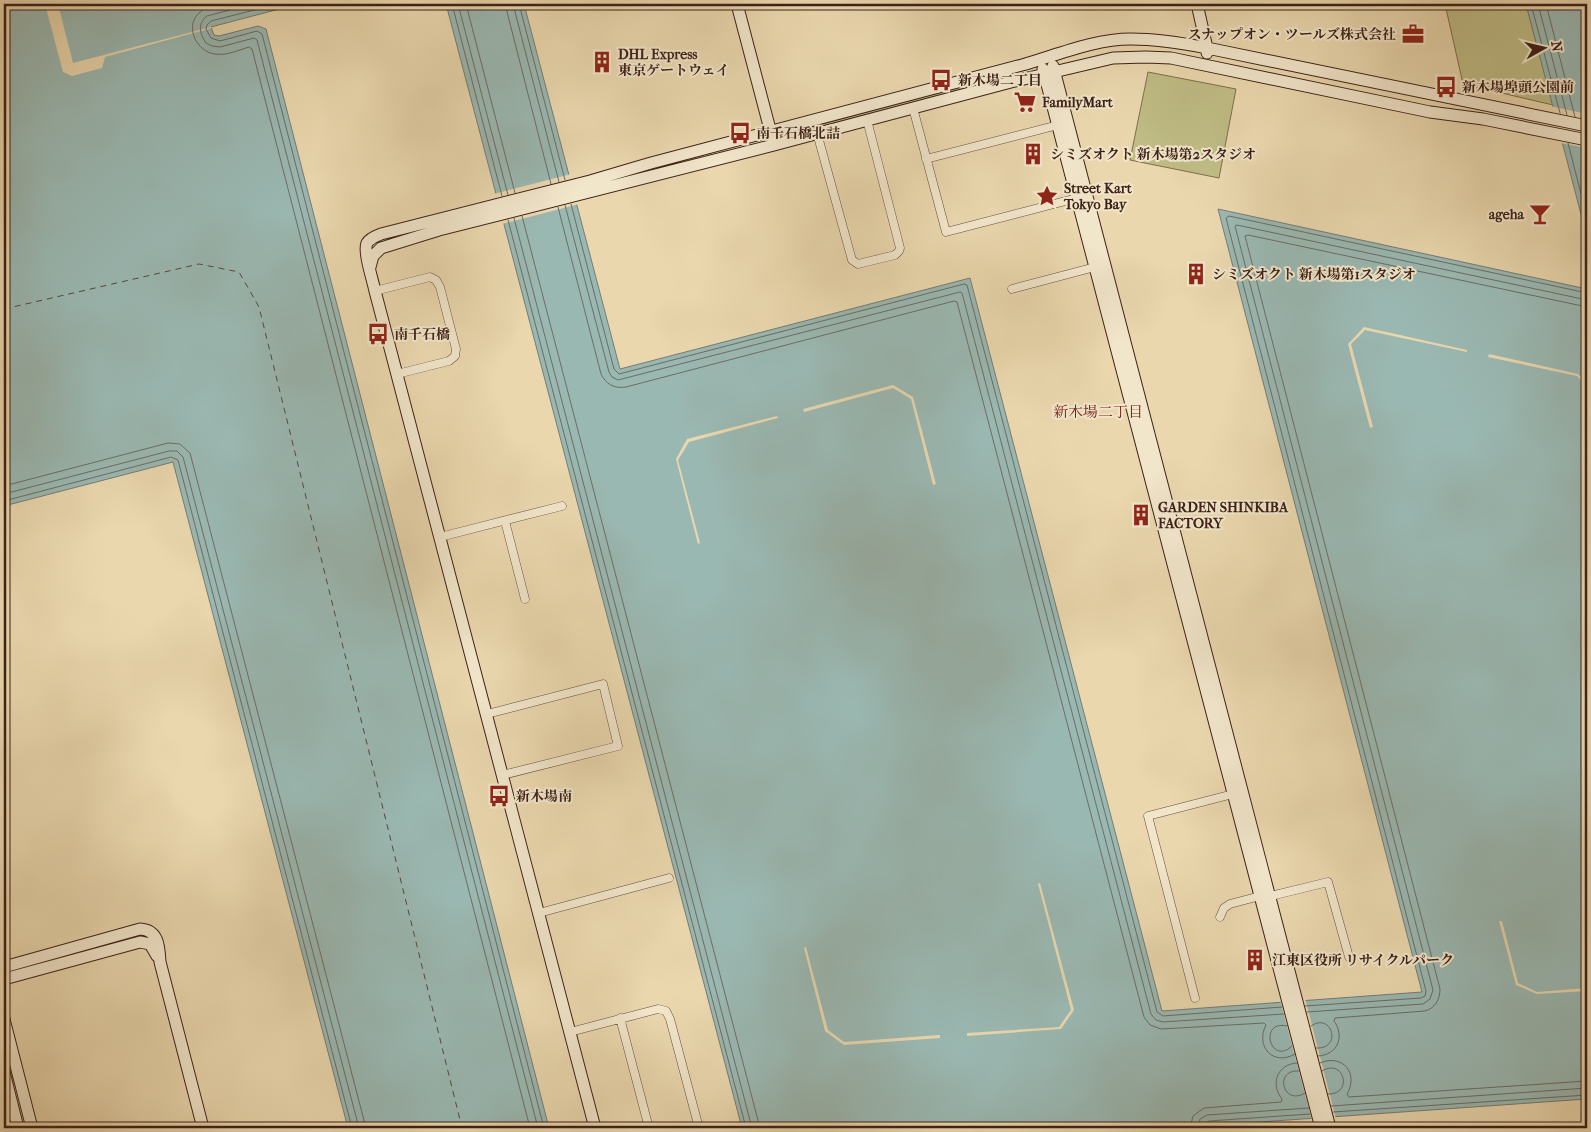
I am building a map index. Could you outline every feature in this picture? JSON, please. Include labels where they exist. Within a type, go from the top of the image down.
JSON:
[{"type":"street","points":[[737,4],[774,144]]},
{"type":"street","points":[[1197,4],[1208,48],[1206,64]]},
{"type":"street","points":[[591,185],[770,131],[1104,42],[1129,39],[1164,41],[1208,48],[1587,126]]},
{"type":"street","points":[[595,1128],[375,291],[366,251],[367,243],[370,239],[381,234],[438,225],[591,185],[774,144],[1113,58],[1158,57],[1206,64],[1430,112],[1483,119],[1587,140]]},
{"type":"street","points":[[1046,58],[1284,969],[1322,1128]]},
{"type":"street","points":[[1050,73],[1058,125],[1095,268],[1126,367]]},
{"type":"street","points":[[912,108],[946,232],[1077,198]]},
{"type":"street","points":[[817,133],[852,260],[858,264],[895,254],[900,248],[867,120]]},
{"type":"street","points":[[926,159],[1058,125]]},
{"type":"street","points":[[1012,289],[1095,268]]},
{"type":"street","points":[[375,291],[430,277],[436,280],[440,287],[456,349],[455,356],[449,360],[397,374]]},
{"type":"street","points":[[440,537],[562,506]]},
{"type":"street","points":[[505,520],[525,599]]},
{"type":"street","points":[[1197,639],[1233,794],[1265,896]]},
{"type":"street","points":[[486,714],[603,684],[618,746],[503,776]]},
{"type":"street","points":[[1195,998],[1148,816],[1233,794]]},
{"type":"street","points":[[539,913],[669,878]]},
{"type":"street","points":[[1220,917],[1224,908],[1230,904],[1328,882],[1349,957]]},
{"type":"street","points":[[4,967],[140,930],[148,930],[153,933],[159,950],[160,962],[204,1128]]},
{"type":"street","points":[[4,979],[140,942],[150,944],[160,962]]},
{"type":"street","points":[[1284,969],[1330,1128]]},
{"type":"street","points":[[570,1032],[658,1008],[666,1011],[670,1018],[698,1128]]},
{"type":"street","points":[[620,1018],[649,1128]]},
{"type":"street","points":[[4,1019],[32,1128]]},
{"type":"street","points":[[4,1072],[7,1095],[18,1128]]},
{"type":"street","points":[[7,1095],[22,1091]]},
{"type":"shaded area","points":[[1445,4],[1526,4],[1553,105],[1463,84]]},
{"type":"shaded area","points":[[1148,72],[1236,89],[1219,178],[1130,160]]},
{"type":"shaded area","points":[[1012,73],[1012,76],[785,136],[785,133]]},
{"type":"water","points":[[4,4],[298,4],[211,27],[214,35],[219,36],[258,26],[266,29],[549,1128],[348,1128],[173,462],[4,506]]},
{"type":"water","points":[[446,4],[524,4],[620,369],[970,278],[1162,1011],[1422,992],[1218,209],[1587,289],[1587,1099],[1174,1128],[742,1128]]},
{"type":"water","points":[[1526,4],[1587,4],[1587,237]]},
{"type":"pier","points":[[45,4],[58,4],[73,63],[212,28],[105,57],[102,68],[72,76],[63,72]]},
{"type":"pier","points":[[1550,106],[1587,114],[1587,148],[1560,143]]},
{"type":"pier","points":[[571,174],[579,204],[502,224],[494,194]]},
{"type":"pier","points":[[1364,327],[1467,350],[1467,352],[1365,330],[1351,344],[1373,427],[1370,428],[1348,344]]},
{"type":"pier","points":[[1489,354],[1578,374],[1587,383],[1587,386],[1577,376],[1488,357]]},
{"type":"pier","points":[[893,385],[913,397],[936,484],[933,485],[911,399],[893,388],[804,412],[803,409]]},
{"type":"pier","points":[[777,416],[778,418],[689,442],[678,460],[700,543],[698,544],[676,459],[687,439]]},
{"type":"pier","points":[[1040,883],[1074,1010],[1061,1029],[967,1036],[967,1033],[1059,1027],[1071,1010],[1038,884]]},
{"type":"pier","points":[[1499,921],[1502,921],[1518,983],[1537,992],[1587,988],[1587,991],[1537,994],[1516,985]]},
{"type":"pier","points":[[806,947],[828,1030],[844,1042],[940,1035],[940,1038],[844,1045],[825,1031],[804,948]]},
{"type":"pier","points":[[1305,998],[1336,1119],[1312,1121],[1280,1000]]},
{"type":"ferry route","points":[[4,309],[199,264],[239,272],[259,307],[462,1128]]},
{"type":"place","name":"スナップオン・ツールズ株式会社","points":[[1413,34]]},
{"type":"place","name":"DHL Express 東京ゲートウェイ","points":[[602,62]]},
{"type":"place","name":"新木場二丁目","points":[[941,80]]},
{"type":"place","name":"新木場埠頭公園前","points":[[1446,87]]},
{"type":"place","name":"FamilyMart","points":[[1025,102]]},
{"type":"place","name":"南千石橋北詰","points":[[740,133]]},
{"type":"place","name":"シミズオクト 新木場第2スタジオ","points":[[1033,154]]},
{"type":"place","name":"Street Kart Tokyo Bay","points":[[1047,196]]},
{"type":"place","name":"ageha","points":[[1540,214]]},
{"type":"place","name":"シミズオクト 新木場第1スタジオ","points":[[1196,274]]},
{"type":"place","name":"南千石橋","points":[[378,334]]},
{"type":"place","name":"GARDEN SHINKIBA FACTORY","points":[[1141,515]]},
{"type":"place","name":"新木場南","points":[[499,796]]},
{"type":"place","name":"江東区役所 リサイクルパーク","points":[[1255,960]]},
{"type":"district","name":"新木場二丁目","points":[[1098,412]]}]
